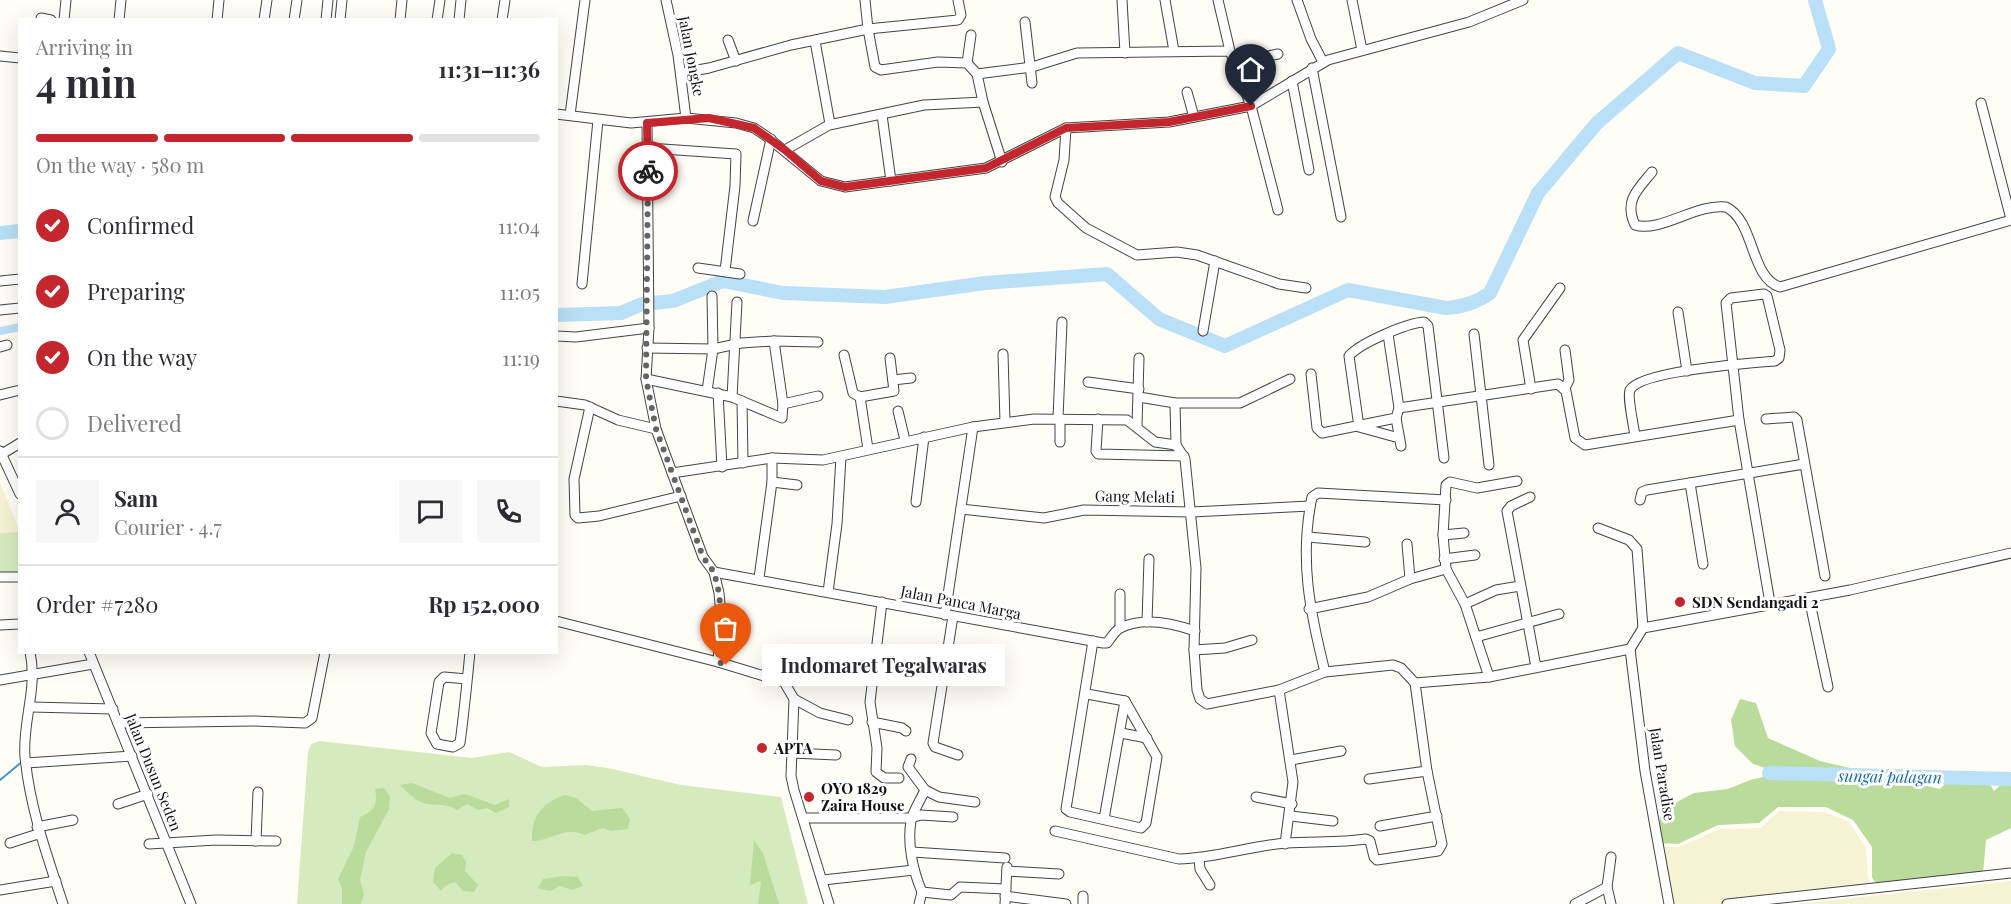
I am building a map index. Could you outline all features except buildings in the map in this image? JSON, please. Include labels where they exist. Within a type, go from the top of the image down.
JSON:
[{"type":"street","points":[[64,18],[66,0]]},
{"type":"street","points":[[119,18],[121,0]]},
{"type":"street","points":[[217,18],[219,0]]},
{"type":"street","points":[[264,18],[267,0]]},
{"type":"street","points":[[294,18],[297,0]]},
{"type":"street","points":[[326,18],[328,0]]},
{"type":"street","points":[[340,18],[342,0]]},
{"type":"street","points":[[400,18],[402,0]]},
{"type":"street","points":[[437,18],[440,0]]},
{"type":"street","points":[[459,18],[461,0]]},
{"type":"street","points":[[502,18],[505,0]]},
{"type":"street","points":[[570,115],[585,0]]},
{"type":"street","name":"Jalan Jongke","points":[[666,0],[681,73],[686,118]]},
{"type":"street","points":[[865,0],[872,62],[878,69],[938,62],[967,63],[977,74],[982,102],[1002,162]]},
{"type":"street","points":[[681,73],[868,29],[958,20],[961,15],[958,0]]},
{"type":"street","points":[[1122,0],[1125,53]]},
{"type":"street","points":[[1165,0],[1174,51]]},
{"type":"street","points":[[1218,0],[1230,51],[1251,106],[1278,210]]},
{"type":"street","points":[[1297,0],[1311,39],[1323,62]]},
{"type":"street","points":[[1352,0],[1362,50]]},
{"type":"street","points":[[558,114],[598,120],[647,123],[686,118],[736,123],[754,128],[771,139],[821,181],[845,187],[986,168],[1066,128],[1169,122],[1251,106],[1323,62],[1469,22],[1517,1]]},
{"type":"street","points":[[1025,22],[1032,67],[1032,83]]},
{"type":"street","points":[[967,63],[971,35]]},
{"type":"street","points":[[728,40],[736,61]]},
{"type":"street","points":[[815,41],[830,124]]},
{"type":"street","points":[[977,74],[1032,67],[1077,53],[1230,51]]},
{"type":"street","points":[[1234,63],[1278,54]]},
{"type":"street","points":[[0,56],[18,58]]},
{"type":"street","points":[[1312,68],[1341,217]]},
{"type":"street","points":[[1292,81],[1309,170]]},
{"type":"street","points":[[1187,92],[1194,117]]},
{"type":"street","points":[[785,150],[830,124],[924,105],[982,102]]},
{"type":"street","points":[[1652,172],[1630,200],[1629,207],[1635,225],[1645,226],[1704,208],[1726,207],[1740,218],[1766,277],[1780,287],[2011,219],[1981,103]]},
{"type":"street","points":[[882,115],[891,181]]},
{"type":"street","points":[[582,284],[598,120]]},
{"type":"street","points":[[647,123],[649,328],[646,379],[656,429],[703,557],[714,572],[721,615],[718,662]]},
{"type":"street","points":[[1066,128],[1064,160],[1055,198],[1076,220],[1137,255],[1177,252],[1197,255],[1280,284],[1306,288]]},
{"type":"street","points":[[753,221],[771,139]]},
{"type":"street","points":[[648,148],[735,154],[735,186],[725,271]]},
{"type":"street","points":[[1327,204],[1338,202]]},
{"type":"street","points":[[1203,332],[1215,261]]},
{"type":"street","points":[[698,268],[740,274]]},
{"type":"street","points":[[0,281],[18,279]]},
{"type":"street","points":[[1531,389],[1523,340],[1560,288]]},
{"type":"street","points":[[1635,436],[1629,394],[1632,387],[1649,378],[1687,370],[1732,366],[1779,358],[1767,296],[1764,294],[1731,298],[1726,303],[1732,366],[1746,471],[1770,603]]},
{"type":"street","points":[[707,391],[713,349],[712,296]]},
{"type":"street","points":[[732,397],[737,302]]},
{"type":"street","points":[[0,310],[18,308]]},
{"type":"street","points":[[1678,312],[1687,370]]},
{"type":"street","points":[[1060,442],[1062,322]]},
{"type":"street","points":[[1359,427],[1349,356],[1412,322],[1427,323],[1435,402],[1444,458]]},
{"type":"street","points":[[558,336],[585,336],[649,328]]},
{"type":"street","points":[[1359,427],[1400,442],[1388,334]]},
{"type":"street","points":[[1474,334],[1489,465]]},
{"type":"street","points":[[647,348],[713,349],[736,344],[774,341],[818,342]]},
{"type":"street","points":[[646,379],[732,397],[780,419],[783,417],[783,404],[774,341]]},
{"type":"street","points":[[1565,350],[1569,380],[1565,388],[1578,443],[1591,445],[1739,420]]},
{"type":"street","points":[[1003,354],[1005,422]]},
{"type":"street","points":[[844,355],[853,393],[860,398],[868,449]]},
{"type":"street","points":[[860,398],[893,392],[890,358]]},
{"type":"street","points":[[1137,426],[1139,358]]},
{"type":"street","points":[[1311,374],[1319,431],[1323,433],[1359,427],[1435,402],[1558,384],[1565,388]]},
{"type":"street","points":[[893,380],[911,378]]},
{"type":"street","points":[[1088,382],[1175,403],[1240,403],[1290,379]]},
{"type":"street","points":[[0,395],[18,390]]},
{"type":"street","points":[[718,393],[722,467]]},
{"type":"street","points":[[783,404],[818,396]]},
{"type":"street","points":[[558,401],[590,407],[618,420],[656,429]]},
{"type":"street","points":[[742,401],[743,463]]},
{"type":"street","points":[[1055,831],[1179,859],[1199,859],[1285,843],[1336,843],[1366,839],[1371,842],[1374,857],[1377,860],[1434,853],[1442,844],[1427,771],[1415,683],[1401,668],[1393,665],[1325,672],[1279,690],[1206,704],[1200,699],[1197,690],[1194,650],[1196,568],[1192,512],[1184,456],[1176,445],[1175,403]]},
{"type":"street","points":[[590,407],[574,479],[574,515],[578,518],[599,516],[681,496]]},
{"type":"street","points":[[898,411],[904,440]]},
{"type":"street","points":[[1766,419],[1795,417],[1825,576]]},
{"type":"street","points":[[672,473],[772,458],[823,460],[904,440],[974,427],[1059,418],[1127,420],[1155,442],[1176,445]]},
{"type":"street","points":[[1098,419],[1097,454],[1123,457],[1184,456]]},
{"type":"street","points":[[958,755],[935,747],[933,743],[961,509],[974,427]]},
{"type":"street","points":[[916,502],[924,437]]},
{"type":"street","points":[[18,444],[1,453],[18,490]]},
{"type":"street","points":[[828,592],[837,524],[842,457]]},
{"type":"street","points":[[759,578],[772,482],[772,458]]},
{"type":"street","points":[[1640,500],[1642,492],[1647,490],[1746,471],[1804,464]]},
{"type":"street","points":[[1489,677],[1465,604],[1446,569],[1443,535],[1447,483],[1486,488],[1517,480]]},
{"type":"street","points":[[772,482],[797,485]]},
{"type":"street","points":[[1690,483],[1703,564]]},
{"type":"street","points":[[1325,672],[1306,582],[1312,497],[1318,492],[1446,500]]},
{"type":"street","points":[[1530,496],[1511,506],[1508,511],[1536,667]]},
{"type":"street","name":"Gang Melati","points":[[961,509],[1044,519],[1084,510],[1192,512],[1310,506]]},
{"type":"street","points":[[1415,683],[1489,677],[1630,649],[1643,628],[1637,549],[1629,540],[1598,528]]},
{"type":"street","points":[[1443,535],[1464,533]]},
{"type":"street","points":[[1308,537],[1365,542]]},
{"type":"street","points":[[1407,544],[1410,579]]},
{"type":"street","points":[[1643,628],[1809,597],[2011,553]]},
{"type":"street","points":[[1444,559],[1475,555]]},
{"type":"street","points":[[1147,622],[1149,560]]},
{"type":"street","points":[[1310,609],[1357,600],[1410,579],[1446,569]]},
{"type":"street","name":"Jalan Panca Marga","points":[[714,572],[759,578],[1093,642]]},
{"type":"street","points":[[0,577],[18,577]]},
{"type":"street","points":[[1465,604],[1496,590],[1520,586]]},
{"type":"street","points":[[1120,594],[1120,628]]},
{"type":"street","points":[[1809,597],[1828,687]]},
{"type":"street","points":[[882,602],[870,702],[877,748],[876,772],[884,778],[899,778]]},
{"type":"street","points":[[1476,637],[1559,614]]},
{"type":"street","points":[[558,622],[776,679],[784,682],[794,699],[820,713],[848,720]]},
{"type":"street","points":[[1087,694],[1125,701],[1155,752],[1157,763],[1146,823],[1141,828],[1070,812],[1065,804],[1087,694],[1093,642],[1107,643],[1120,628],[1147,622],[1164,623],[1194,631]]},
{"type":"street","points":[[0,626],[18,624]]},
{"type":"street","points":[[1194,650],[1225,648],[1252,640]]},
{"type":"street","name":"Jalan Paradise","points":[[1630,649],[1646,771],[1669,904]]},
{"type":"street","points":[[30,654],[34,673],[26,760],[37,830],[63,904]]},
{"type":"street","name":"Jalan Dusun Seden","points":[[90,654],[192,904]]},
{"type":"street","points":[[118,723],[254,721],[305,723],[312,718],[325,654]]},
{"type":"street","points":[[467,679],[444,677],[440,680],[431,733],[432,739],[437,744],[453,747],[460,743],[470,654]]},
{"type":"street","points":[[0,680],[93,664]]},
{"type":"street","points":[[1279,690],[1291,760],[1292,804],[1285,843]]},
{"type":"street","points":[[794,699],[791,776],[829,904]]},
{"type":"street","points":[[1104,819],[1125,701]]},
{"type":"street","points":[[31,707],[113,709]]},
{"type":"street","points":[[872,722],[902,728],[906,731]]},
{"type":"street","points":[[1121,733],[1147,738]]},
{"type":"street","points":[[1291,760],[1341,751]]},
{"type":"street","points":[[792,753],[836,755]]},
{"type":"street","points":[[26,760],[132,756]]},
{"type":"street","points":[[910,759],[908,766],[925,790],[939,797],[975,802]]},
{"type":"street","points":[[1369,779],[1427,771]]},
{"type":"street","points":[[919,904],[922,892],[914,870],[911,818],[925,790]]},
{"type":"street","points":[[256,841],[258,792]]},
{"type":"street","points":[[118,804],[148,794]]},
{"type":"street","points":[[1256,797],[1292,804]]},
{"type":"street","points":[[803,818],[911,818],[921,814],[953,817]]},
{"type":"street","points":[[1291,816],[1333,821]]},
{"type":"street","points":[[1380,826],[1437,816]]},
{"type":"street","points":[[10,843],[37,830],[73,820]]},
{"type":"street","points":[[149,844],[166,841],[276,841]]},
{"type":"street","points":[[912,852],[1006,859],[1005,897]]},
{"type":"street","points":[[1611,857],[1606,886],[1611,904]]},
{"type":"street","points":[[1199,859],[1200,869],[1210,885]]},
{"type":"street","points":[[823,880],[914,870]]},
{"type":"street","points":[[1007,871],[1059,874]]},
{"type":"street","points":[[1727,904],[2011,873]]},
{"type":"street","points":[[0,890],[56,881]]},
{"type":"street","points":[[1575,904],[1606,886]]},
{"type":"street","points":[[922,892],[951,895],[960,887],[1005,897],[1066,904]]},
{"type":"shaded area","points":[[0,483],[18,527],[18,532],[0,533]]},
{"type":"shaded area","points":[[1779,811],[1825,812],[1849,822],[1866,848],[1868,878],[1875,888],[1742,904],[1672,904],[1664,847],[1679,847],[1719,829],[1761,828]]},
{"type":"shaded area","points":[[2011,881],[2011,904],[1796,904]]},
{"type":"green space","points":[[18,532],[18,576],[0,576],[0,533]]},
{"type":"green space","points":[[1740,699],[1756,703],[1768,738],[1820,761],[1940,789],[1952,777],[1984,774],[1994,791],[2011,776],[2011,828],[1986,840],[1983,874],[1878,887],[1872,877],[1872,847],[1853,820],[1826,807],[1778,807],[1759,823],[1718,825],[1678,844],[1659,843],[1660,817],[1671,805],[1694,793],[1728,789],[1750,780],[1781,773],[1753,764],[1735,746],[1731,720]]},
{"type":"green space","points":[[319,741],[472,758],[509,752],[542,767],[586,765],[681,785],[781,797],[808,904],[297,904],[308,752],[311,744]]},
{"type":"green space","points":[[412,783],[450,798],[465,794],[495,805],[509,799],[509,807],[496,813],[487,808],[478,810],[467,804],[457,810],[432,805],[412,797],[400,785]]},
{"type":"green space","points":[[384,788],[390,796],[389,809],[366,852],[360,880],[364,894],[361,904],[342,904],[342,888],[338,879],[354,846],[360,817],[374,807],[375,789]]},
{"type":"green space","points":[[565,795],[576,798],[592,811],[622,808],[630,819],[628,829],[611,831],[603,828],[584,835],[571,832],[532,841],[536,818],[544,806]]},
{"type":"green space","points":[[754,840],[763,853],[779,904],[758,904],[761,881],[750,885]]},
{"type":"green space","points":[[452,853],[462,855],[466,862],[465,871],[478,885],[474,892],[463,891],[455,882],[445,886],[441,891],[433,882],[435,868]]},
{"type":"green space","points":[[562,876],[578,877],[583,886],[572,890],[560,886],[550,891],[538,888],[543,879]]},
{"type":"waterway","points":[[558,315],[621,313],[642,304],[673,301],[723,281],[783,293],[885,297],[985,283],[1107,274],[1159,319],[1225,346],[1348,290],[1446,308],[1464,305],[1490,293],[1538,193],[1597,123],[1678,53],[1755,83],[1804,86],[1829,49],[1815,0]]},
{"type":"waterway","points":[[0,233],[18,231]]},
{"type":"waterway","points":[[0,331],[18,327]]},
{"type":"waterway","points":[[0,780],[23,761]]},
{"type":"waterway","name":"sungai palagan","points":[[1769,773],[2011,779]]},
{"type":"way so far","points":[[648,171],[649,328],[646,379],[656,429],[703,557],[714,572],[721,615],[718,662],[726,665]]},
{"type":"place","name":"SDN Sendangadi 2","points":[[1680,602]]},
{"type":"place","name":"Indomaret Tegalwaras","points":[[726,665]]},
{"type":"place","name":"APTA","points":[[762,748]]},
{"type":"place","name":"OYO 1829 Zaira House","points":[[809,797]]},
{"type":"route","points":[[648,171],[647,123],[686,118],[709,118],[754,128],[785,150],[811,175],[821,181],[845,187],[986,168],[1066,128],[1169,122],[1251,106]]}]
